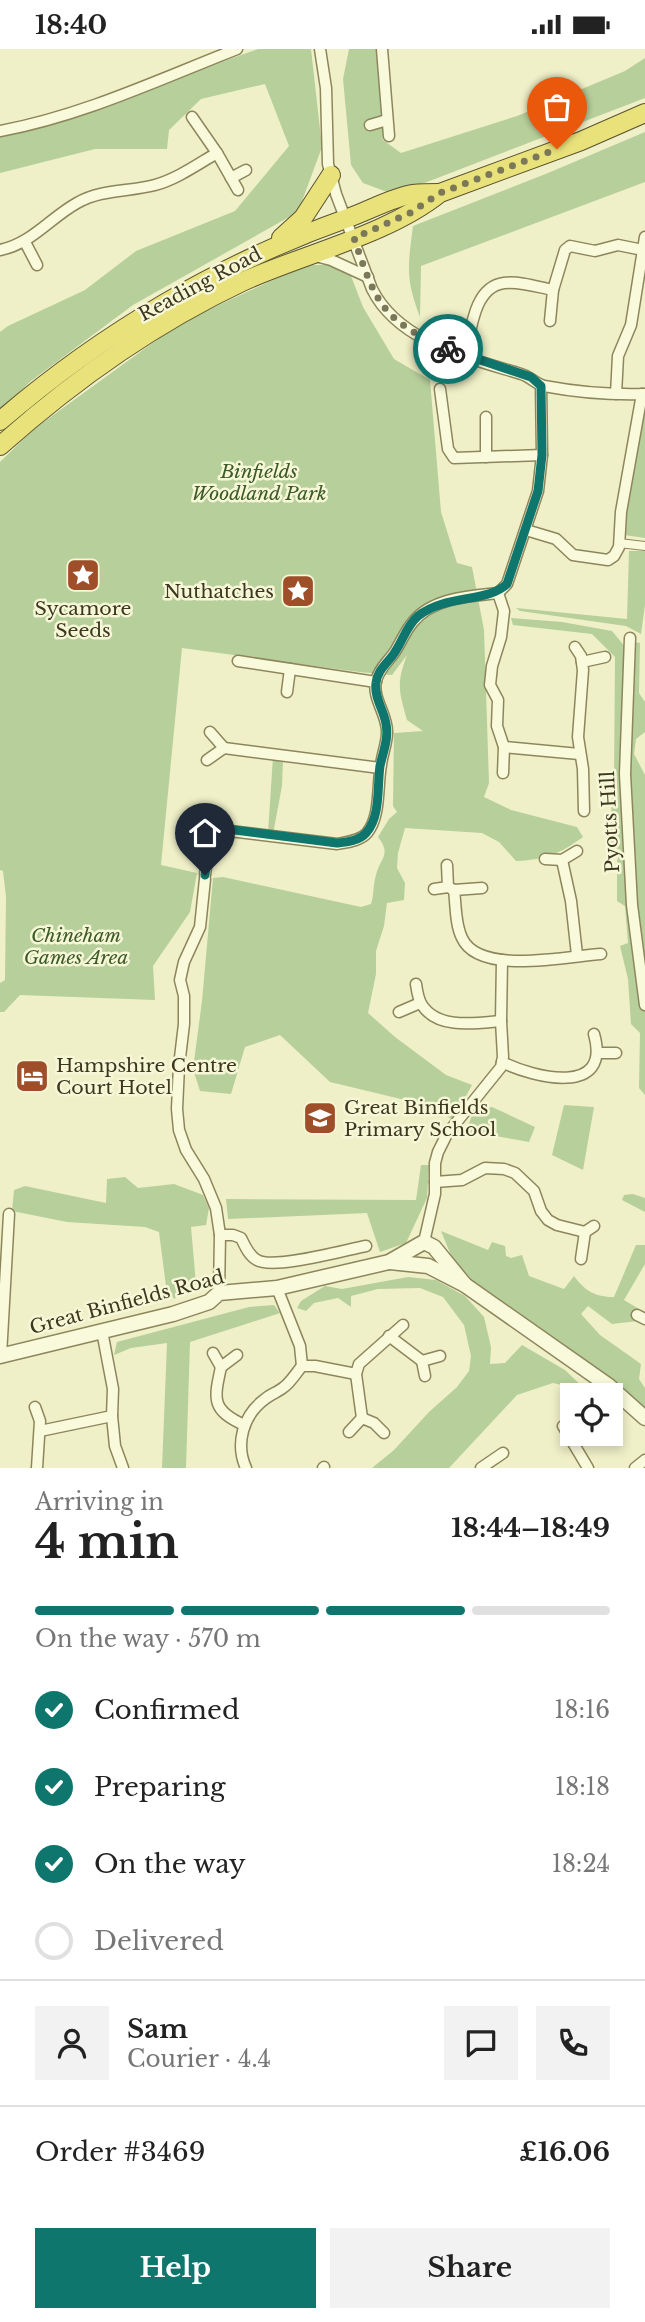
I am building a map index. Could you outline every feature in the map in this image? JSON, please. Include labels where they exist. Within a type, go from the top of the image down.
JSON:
[{"type":"highway","name":"Reading Road","points":[[0,446],[75,384],[153,331],[232,287],[410,213],[440,193],[582,141],[645,113]]},
{"type":"highway","points":[[249,259],[299,224],[331,175]]},
{"type":"highway","name":"Reading Road","points":[[0,421],[77,360],[132,323],[211,278],[346,218],[412,194],[440,193]]},
{"type":"highway","points":[[249,259],[280,255],[339,233],[354,238]]},
{"type":"street","points":[[0,131],[38,123],[85,107],[236,49]]},
{"type":"street","points":[[382,49],[389,136]]},
{"type":"street","points":[[321,50],[326,88],[327,153],[331,175],[379,302],[402,326],[416,335],[465,356],[531,377],[541,386],[616,394],[643,394],[625,486],[619,543],[614,556],[608,560],[573,555],[556,539],[526,530]]},
{"type":"street","points":[[192,117],[238,190]]},
{"type":"street","points":[[370,125],[387,121]]},
{"type":"street","points":[[0,250],[24,242],[63,211],[87,197],[156,184],[217,153]]},
{"type":"street","points":[[232,178],[246,170]]},
{"type":"street","points":[[616,394],[618,356],[631,325],[645,237]]},
{"type":"street","points":[[24,242],[37,265]]},
{"type":"street","points":[[550,321],[561,257],[570,246],[594,251],[618,245],[643,250]]},
{"type":"street","points":[[309,255],[331,260],[368,277]]},
{"type":"street","points":[[465,356],[478,303],[490,287],[512,283],[554,290]]},
{"type":"street","points":[[189,825],[318,842],[354,841],[366,835],[372,824],[387,735],[386,722],[377,698],[376,682],[381,669],[395,652],[412,622],[420,615],[440,604],[461,598],[498,593],[507,584],[538,491],[542,455],[541,386]]},
{"type":"street","points":[[440,389],[447,449],[454,459],[542,455]]},
{"type":"street","points":[[486,417],[486,457]]},
{"type":"street","points":[[619,543],[645,546]]},
{"type":"street","points":[[498,593],[504,611],[490,685],[498,700],[497,726],[504,747],[503,773]]},
{"type":"street","name":"Pyotts Hill","points":[[630,638],[625,774],[632,905],[645,1005]]},
{"type":"street","points":[[575,647],[582,662],[583,692],[578,718],[579,754],[583,769],[583,811]]},
{"type":"street","points":[[582,662],[605,657]]},
{"type":"street","points":[[238,661],[376,682]]},
{"type":"street","points":[[286,692],[290,669]]},
{"type":"street","points":[[210,732],[224,748],[380,768]]},
{"type":"street","points":[[504,747],[579,754]]},
{"type":"street","points":[[207,760],[224,748]]},
{"type":"street","points":[[211,827],[200,927],[184,962],[180,980],[184,996],[184,1024],[177,1109],[179,1131],[186,1150],[204,1179],[216,1208],[220,1235],[219,1293]]},
{"type":"street","points":[[545,859],[562,860],[577,851]]},
{"type":"street","points":[[562,860],[562,871],[571,901],[577,955]]},
{"type":"street","points":[[447,865],[463,941],[469,948],[502,960],[541,961],[601,954]]},
{"type":"street","points":[[434,889],[482,888]]},
{"type":"street","points":[[427,1246],[413,1256],[423,1265],[436,1258],[427,1246],[427,1227],[435,1194],[435,1164],[447,1134],[494,1078],[502,1062],[502,960]]},
{"type":"street","points":[[416,984],[420,1003],[432,1014],[452,1023],[501,1021]]},
{"type":"street","points":[[399,1011],[420,1003]]},
{"type":"street","points":[[502,1062],[532,1074],[569,1079],[586,1071],[594,1063],[597,1053],[594,1034]]},
{"type":"street","points":[[597,1053],[616,1053]]},
{"type":"street","points":[[435,1182],[462,1180],[485,1168],[495,1167],[515,1173],[534,1191],[541,1211],[548,1220],[557,1225],[589,1229],[581,1259]]},
{"type":"street","points":[[1,1356],[9,1214]]},
{"type":"street","points":[[220,1235],[241,1238],[250,1255],[272,1264],[366,1246]]},
{"type":"street","name":"Great Binfields Road","points":[[1,1356],[173,1314],[209,1302],[219,1293],[277,1288],[389,1262],[427,1246],[465,1285]]},
{"type":"street","name":"Great Binfields Road","points":[[389,1262],[423,1265],[465,1285],[609,1386],[645,1418]]},
{"type":"street","points":[[246,1468],[240,1446],[244,1425],[259,1403],[284,1388],[302,1366],[300,1346],[277,1288]]},
{"type":"street","points":[[362,1418],[356,1374],[359,1364],[403,1325]]},
{"type":"street","points":[[102,1331],[113,1389],[115,1446],[123,1468]]},
{"type":"street","points":[[389,1336],[422,1361],[425,1376]]},
{"type":"street","points":[[213,1353],[221,1367]]},
{"type":"street","points":[[237,1355],[221,1367],[215,1394],[221,1411],[244,1425]]},
{"type":"street","points":[[422,1361],[440,1356]]},
{"type":"street","points":[[302,1366],[356,1374]]},
{"type":"street","points":[[35,1408],[40,1421],[37,1468]]},
{"type":"street","points":[[40,1431],[112,1416]]},
{"type":"street","points":[[349,1432],[362,1418]]},
{"type":"street","points":[[362,1418],[374,1423],[384,1433]]},
{"type":"street","points":[[574,1446],[587,1468]]},
{"type":"street","points":[[486,1467],[503,1453]]},
{"type":"street","points":[[635,1468],[645,1460]]},
{"type":"green space","points":[[258,49],[311,49],[322,147],[298,212],[133,305],[31,381],[0,411],[0,332],[85,290],[136,251],[235,211],[289,146],[265,84],[201,99],[169,130],[167,149],[95,149],[0,173],[0,136],[24,132]]},
{"type":"green space","points":[[349,49],[377,49],[383,140],[401,153],[517,116],[625,71],[645,58],[645,98],[427,182],[390,193],[363,183],[351,165],[343,79]]},
{"type":"green space","points":[[645,132],[645,182],[421,266],[420,317],[409,272],[413,226]]},
{"type":"green space","name":"Binfields Woodland Park","points":[[305,265],[329,265],[351,276],[363,307],[394,359],[430,380],[441,512],[457,563],[472,567],[484,630],[489,783],[484,797],[511,810],[577,827],[583,837],[551,855],[516,861],[499,842],[482,833],[405,828],[397,868],[405,883],[404,900],[387,903],[384,926],[376,951],[376,974],[368,1013],[446,1075],[472,1085],[453,1120],[430,1106],[330,1082],[280,1035],[245,1047],[231,1094],[200,1091],[193,1069],[213,878],[223,877],[361,907],[371,904],[375,878],[385,852],[378,837],[389,819],[397,812],[393,806],[394,733],[423,731],[407,720],[402,702],[400,681],[407,655],[392,675],[182,648],[161,865],[197,873],[190,912],[153,966],[155,1000],[20,995],[4,1012],[0,1012],[0,983],[5,980],[6,897],[3,871],[0,870],[0,462],[34,429],[180,323]]},
{"type":"green space","points":[[645,408],[645,538],[624,535],[628,466]]},
{"type":"green space","points":[[629,551],[645,551],[645,605],[641,634],[626,626],[520,611],[516,608],[627,619]]},
{"type":"green space","points":[[511,618],[562,622],[612,631],[626,648],[635,642],[640,643],[639,693],[645,702],[645,732],[636,739],[634,754],[645,775],[645,1095],[639,1088],[640,1033],[631,1024],[628,979],[620,946],[628,943],[625,906],[617,901],[617,861],[621,850],[608,845],[614,782],[615,657],[592,634],[513,625]]},
{"type":"green space","points":[[273,757],[283,759],[282,786],[273,834],[268,833]]},
{"type":"green space","points":[[564,1105],[594,1107],[583,1170],[552,1155]]},
{"type":"green space","points":[[492,1107],[535,1127],[529,1142],[484,1134],[465,1135],[473,1112]]},
{"type":"green space","points":[[421,1165],[429,1165],[427,1198],[406,1243],[380,1252],[367,1213],[228,1219],[226,1199],[416,1200]]},
{"type":"green space","points":[[125,1177],[138,1188],[174,1184],[203,1195],[209,1208],[206,1225],[191,1227],[196,1284],[174,1299],[166,1286],[159,1232],[145,1227],[67,1222],[12,1211],[14,1190],[25,1186],[106,1203],[107,1179]]},
{"type":"green space","points":[[633,1194],[645,1198],[645,1212],[622,1200],[624,1195]]},
{"type":"green space","points":[[441,1231],[488,1250],[492,1242],[505,1246],[506,1256],[511,1258],[522,1255],[529,1276],[564,1289],[574,1276],[591,1292],[614,1297],[636,1245],[645,1245],[645,1264],[624,1300],[644,1312],[638,1321],[612,1324],[588,1306],[581,1314],[600,1335],[641,1364],[639,1379],[645,1388],[645,1410],[623,1392],[623,1383],[611,1383],[464,1278]]},
{"type":"green space","points":[[408,1277],[436,1280],[465,1296],[484,1317],[491,1347],[490,1364],[505,1363],[522,1345],[565,1370],[579,1383],[553,1383],[517,1395],[449,1468],[372,1468],[394,1450],[429,1412],[457,1387],[469,1371],[471,1356],[464,1325],[443,1297],[420,1288],[378,1289],[351,1296],[351,1307],[338,1298],[314,1303],[306,1311],[297,1308],[301,1301],[325,1286],[342,1289]]},
{"type":"green space","points":[[274,1305],[280,1313],[190,1342],[186,1468],[162,1468],[167,1343],[131,1348],[114,1355],[117,1342],[249,1307]]},
{"type":"way so far","points":[[448,349],[416,335],[390,316],[372,289],[354,238],[410,213],[440,193],[557,149]]},
{"type":"place","name":"Sycamore Seeds","points":[[83,575]]},
{"type":"place","name":"Nuthatches","points":[[298,591]]},
{"type":"place","name":"Hampshire Centre Court Hotel","points":[[32,1076]]},
{"type":"place","name":"Great Binfields Primary School","points":[[320,1118]]},
{"type":"route","points":[[205,875],[211,827],[337,843],[354,841],[366,835],[375,812],[387,735],[386,722],[377,698],[376,682],[381,669],[395,652],[412,622],[420,615],[440,604],[461,598],[498,593],[507,584],[538,491],[542,455],[541,386],[531,377],[448,349]]},
{"type":"park label","name":"Chineham Games Area","points":[[76,946]]}]
